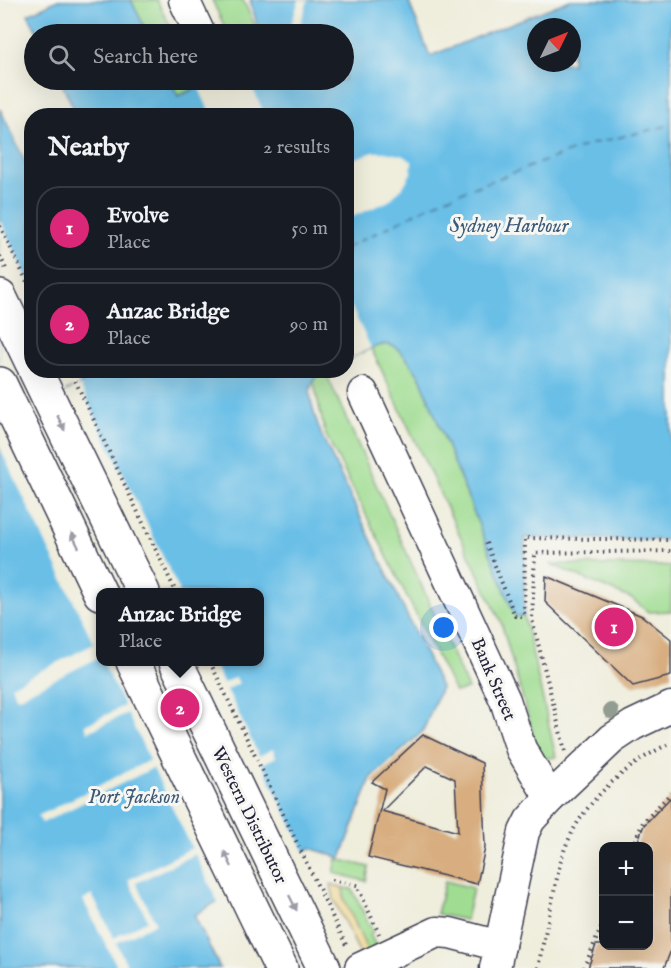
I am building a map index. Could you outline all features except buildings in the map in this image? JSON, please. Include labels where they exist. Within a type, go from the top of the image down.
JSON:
[{"type":"highway","points":[[0,297],[24,346]]},
{"type":"highway","points":[[39,378],[141,588]]},
{"type":"highway","points":[[0,384],[98,588]]},
{"type":"highway","points":[[136,666],[281,968]]},
{"type":"highway","name":"Western Distributor","points":[[178,666],[345,964]]},
{"type":"street","points":[[184,0],[195,24]]},
{"type":"street","name":"Bank Street","points":[[363,393],[506,700],[521,749],[550,798]]},
{"type":"street","points":[[345,964],[389,953],[437,932],[450,933],[498,957],[524,832],[530,820],[612,739],[633,725],[671,707]]},
{"type":"path","points":[[0,226],[24,275]]},
{"type":"path","points":[[73,378],[174,588]]},
{"type":"path","points":[[486,543],[515,616],[524,616],[525,538],[671,540]]},
{"type":"path","points":[[576,773],[567,760],[532,619],[536,553],[671,551]]},
{"type":"path","points":[[212,666],[345,964]]},
{"type":"path","points":[[538,968],[561,863],[574,828],[597,798],[634,764],[671,743]]},
{"type":"path","points":[[635,842],[643,822],[671,793]]},
{"type":"path","points":[[332,880],[357,885],[389,953]]},
{"type":"path","points":[[584,968],[599,931]]},
{"type":"green space","points":[[131,0],[157,0],[169,24],[143,24]]},
{"type":"green space","points":[[212,0],[243,0],[254,24],[223,24]]},
{"type":"green space","points":[[175,90],[191,90],[178,96]]},
{"type":"green space","points":[[387,344],[393,345],[402,352],[420,377],[515,616],[524,616],[556,757],[540,759],[501,622],[371,348]]},
{"type":"green space","points":[[328,378],[468,689],[455,692],[325,433],[313,379]]},
{"type":"green space","points":[[550,564],[671,566],[671,611],[648,612],[632,599]]},
{"type":"green space","points":[[337,859],[369,867],[366,881],[334,873]]},
{"type":"green space","points":[[445,881],[473,888],[466,920],[437,914]]},
{"type":"green space","points":[[343,888],[352,889],[373,932],[370,934],[378,950],[369,954],[344,899]]},
{"type":"sand","points":[[331,884],[343,888],[344,899],[369,954],[362,958],[334,900]]},
{"type":"water","points":[[58,0],[131,0],[143,24],[33,24],[28,14]]},
{"type":"water","name":"Sydney Harbour","points":[[250,0],[408,0],[430,56],[570,0],[671,0],[671,540],[525,538],[524,616],[515,616],[420,377],[403,354],[390,345],[382,345],[354,357],[354,108],[74,108],[65,90],[175,90],[178,96],[192,90],[354,90],[354,24],[257,24]]},
{"type":"water","name":"Port Jackson","points":[[0,109],[24,160],[24,378],[316,378],[310,391],[321,434],[441,687],[423,731],[371,778],[341,858],[310,848],[194,915],[220,968],[0,968]]},
{"type":"pier","points":[[299,0],[308,0],[300,24],[291,24]]},
{"type":"pier","points":[[200,90],[254,90],[262,108],[208,108]]},
{"type":"pier","points":[[374,152],[401,155],[412,161],[411,173],[403,187],[389,201],[354,216],[354,159]]},
{"type":"pier","points":[[0,220],[24,270],[24,378],[76,378],[178,588],[96,588],[96,659],[17,698],[11,686],[94,644],[0,448]]},
{"type":"pier","points":[[354,313],[371,348],[354,356]]},
{"type":"pier","points":[[105,666],[215,666],[223,683],[235,677],[239,683],[227,690],[259,756],[273,749],[276,757],[262,764],[306,854],[219,904],[195,854],[136,883],[156,923],[116,943],[127,965],[118,968],[83,900],[92,895],[114,938],[148,920],[128,880],[192,848],[153,768],[42,823],[38,816],[150,760],[127,713],[88,732],[85,725],[124,706]]},
{"type":"ferry route","points":[[354,244],[448,197],[591,144],[671,125]]},
{"type":"ferry route","points":[[65,392],[92,378]]},
{"type":"place","name":"Evolve","points":[[614,627]]},
{"type":"place","name":"Anzac Bridge","points":[[180,708]]}]
